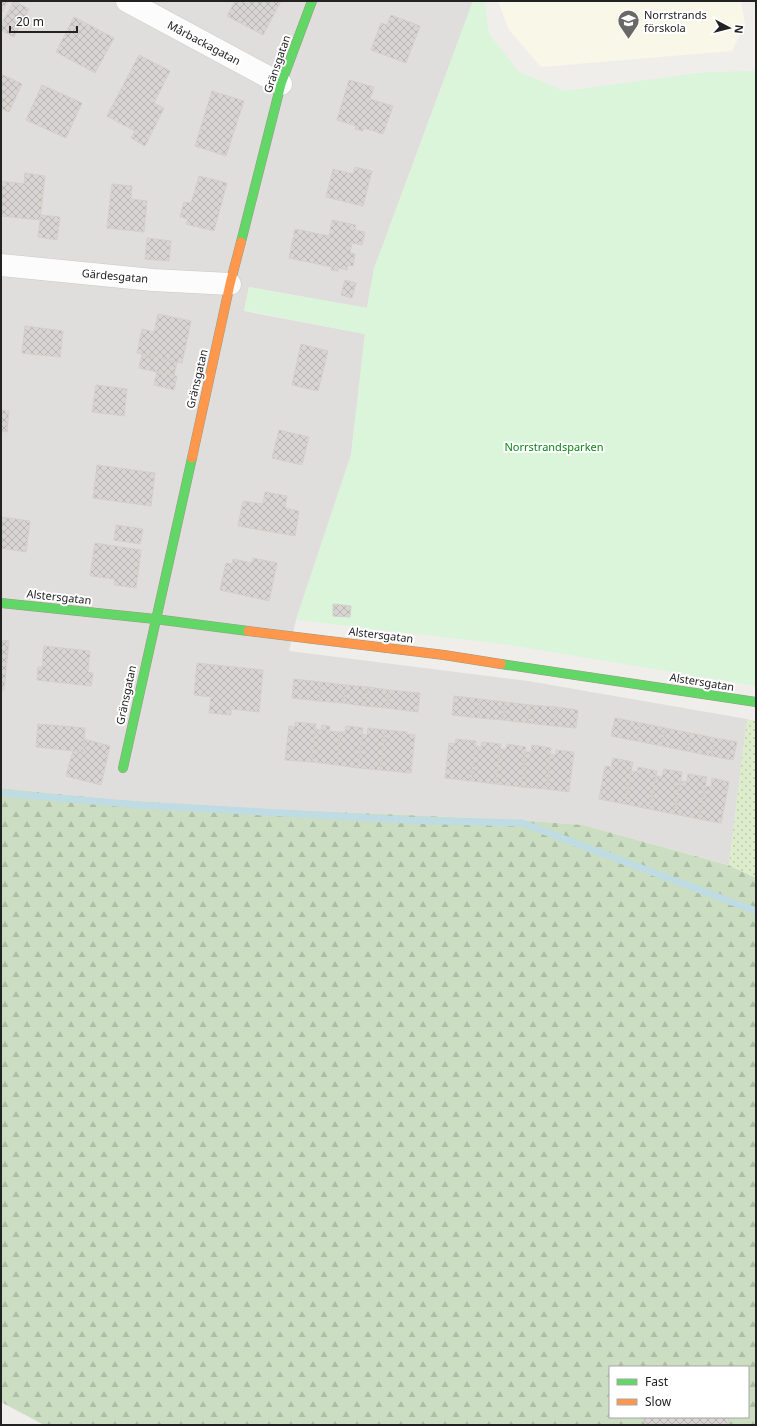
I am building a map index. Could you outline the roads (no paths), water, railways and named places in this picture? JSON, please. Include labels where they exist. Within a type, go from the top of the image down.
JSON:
[{"type":"street","name":"Mårbackagatan","points":[[127,1],[281,84]]},
{"type":"street","name":"Gränsgatan","points":[[123,768],[230,284],[281,84],[312,1]]},
{"type":"street","name":"Gärdesgatan","points":[[1,265],[153,280],[230,284]]},
{"type":"street","name":"Alstersgatan","points":[[1,603],[155,619],[444,655],[756,702]]},
{"type":"waterway","points":[[1,793],[139,805],[406,820],[522,823],[756,911]]},
{"type":"place","name":"Norrstrands förskola","points":[[628,40]]},
{"type":"park label","name":"Norrstrandsparken","points":[[554,447]]}]
